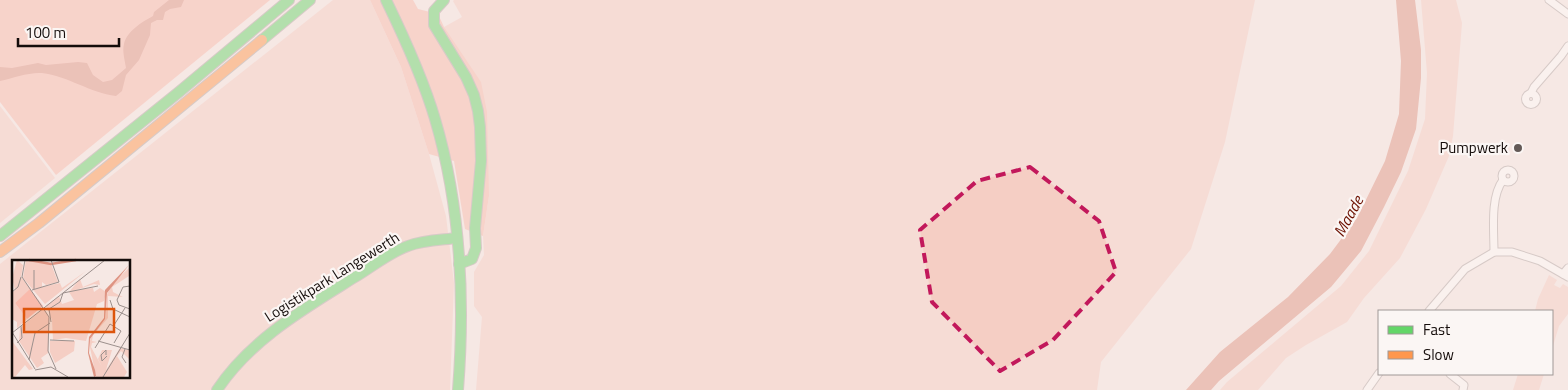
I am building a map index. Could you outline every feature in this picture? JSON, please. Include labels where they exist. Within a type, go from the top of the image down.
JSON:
[{"type":"main road","points":[[0,236],[179,92],[289,0]]},
{"type":"main road","points":[[0,252],[310,0]]},
{"type":"main road","points":[[386,0],[411,55],[439,137],[448,180],[459,264],[462,327],[458,390]]},
{"type":"main road","points":[[444,0],[434,9],[432,17],[434,25],[466,76],[474,95],[480,120],[480,180],[474,238],[475,252],[474,257],[470,261],[459,264]]},
{"type":"main road","points":[[0,228],[14,217],[28,213]]},
{"type":"main road","name":"Logistikpark Langewerth","points":[[217,390],[249,350],[289,318],[406,246],[457,238]]},
{"type":"street","points":[[1549,0],[1568,14]]},
{"type":"street","points":[[1531,93],[1568,46]]},
{"type":"street","points":[[1494,252],[1494,211],[1499,186],[1503,180]]},
{"type":"street","points":[[1430,310],[1466,269],[1494,252],[1512,252],[1540,261],[1565,276],[1568,268]]},
{"type":"street","points":[[1367,390],[1378,374]]},
{"type":"street","points":[[1451,375],[1464,385],[1463,390]]},
{"type":"highlighted area","points":[[1030,167],[1099,221],[1116,272],[1053,340],[1000,371],[932,302],[920,230],[977,181]]},
{"type":"shaded area","points":[[0,0],[270,0],[56,175],[0,102]]},
{"type":"shaded area","points":[[169,0],[184,0],[181,7],[165,12],[163,20],[151,23],[150,35],[139,60],[126,75],[122,91],[116,96],[97,92],[61,77],[42,73],[26,74],[0,81],[0,67],[12,68],[38,63],[46,65],[78,62],[87,63],[93,75],[103,82],[112,80],[126,68],[123,47],[128,35],[153,16],[154,12]]},
{"type":"shaded area","points":[[333,0],[370,0],[401,67],[429,154],[446,216],[454,283],[450,390],[0,390],[0,264]]},
{"type":"shaded area","points":[[370,0],[413,0],[418,9],[438,14],[444,27],[481,82],[487,112],[489,196],[483,236],[465,229],[454,161],[429,154],[401,67]]},
{"type":"shaded area","points":[[454,0],[1255,0],[1225,142],[1191,249],[1101,362],[1097,390],[476,390],[482,317],[474,306],[474,272],[484,255],[483,236],[489,196],[444,27],[462,17]]},
{"type":"shaded area","points":[[1396,0],[1415,0],[1421,50],[1421,78],[1416,129],[1401,172],[1361,251],[1331,287],[1219,381],[1211,390],[1186,390],[1220,352],[1288,297],[1330,254],[1357,218],[1385,161],[1399,114],[1401,61]]},
{"type":"shaded area","points":[[1421,0],[1456,0],[1462,23],[1453,136],[1449,156],[1426,209],[1400,258],[1364,298],[1347,322],[1286,358],[1258,390],[1220,390],[1227,382],[1341,286],[1369,251],[1408,171],[1425,119],[1427,73]]},
{"type":"shaded area","points":[[0,106],[55,178],[0,223]]},
{"type":"shaded area","points":[[1549,275],[1557,280],[1554,285],[1560,288],[1563,284],[1568,287],[1568,314],[1559,326],[1553,346],[1553,310],[1535,310]]},
{"type":"shaded area","points":[[1518,375],[1544,375],[1539,390],[1513,390]]},
{"type":"traffic: fast","points":[[0,236],[179,92],[289,0]]},
{"type":"traffic: fast","points":[[262,40],[310,0]]},
{"type":"traffic: fast","points":[[386,0],[425,89],[444,152],[451,186],[456,220],[461,288],[458,390]]},
{"type":"traffic: fast","points":[[444,0],[434,11],[434,25],[466,77],[474,95],[480,127],[481,161],[475,228],[476,248],[472,259],[459,264]]},
{"type":"traffic: fast","points":[[217,390],[246,355],[262,340],[298,313],[381,260],[402,248],[414,244],[457,238]]},
{"type":"traffic: slow","points":[[0,252],[39,223],[262,40]]},
{"type":"place","name":"Pumpwerk","points":[[1518,148]]},
{"type":"water label","name":"Maade","points":[[1348,216]]}]
